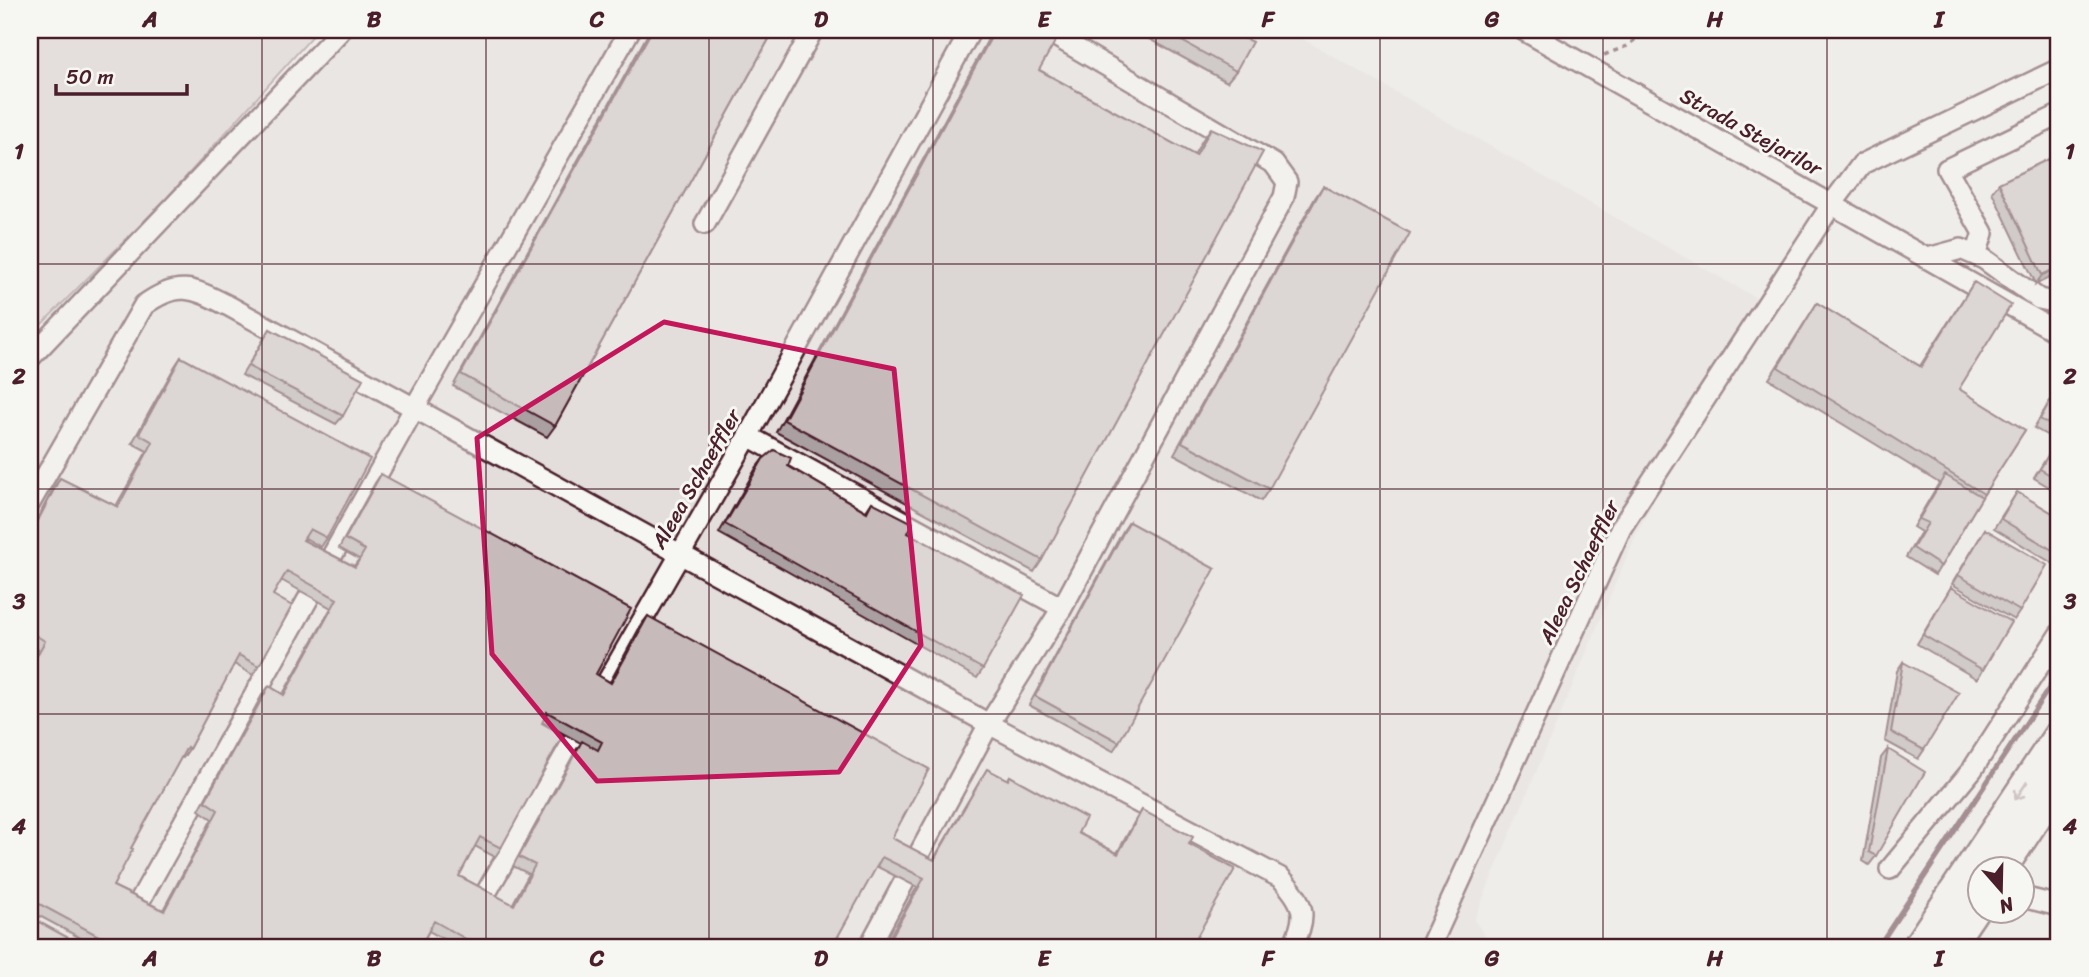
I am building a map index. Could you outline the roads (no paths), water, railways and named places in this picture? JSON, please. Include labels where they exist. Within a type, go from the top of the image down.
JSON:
[{"type":"highway","points":[[1917,947],[2059,734]]},
{"type":"highway","points":[[2011,855],[2059,783]]},
{"type":"highway","points":[[1949,947],[1966,922]]},
{"type":"street","points":[[30,358],[341,30]]},
{"type":"street","points":[[114,947],[415,407],[630,30]]},
{"type":"street","points":[[705,224],[813,30]]},
{"type":"street","name":"Aleea Schaeffler","points":[[455,947],[748,436],[971,30]]},
{"type":"street","points":[[869,947],[989,724],[1062,608],[1284,197],[1287,182],[1274,164],[1045,30]]},
{"type":"street","name":"Strada Stejarilor","points":[[1523,30],[1832,204],[1862,164],[2059,69]]},
{"type":"street","points":[[1976,256],[1983,233],[1947,169],[2059,116]]},
{"type":"street","points":[[1832,204],[2059,333]]},
{"type":"street","name":"Aleea Schaeffler","points":[[1430,947],[1621,528],[1832,204]]},
{"type":"street","points":[[1928,258],[1961,249],[1976,256],[2039,299],[2059,303]]},
{"type":"street","points":[[30,503],[144,305],[160,293],[179,288],[197,290],[415,407],[989,724],[1281,878],[1299,898],[1304,918],[1292,947]]},
{"type":"street","points":[[748,436],[1062,608]]},
{"type":"street","points":[[1889,869],[1972,769],[2059,635]]},
{"type":"street","points":[[2036,900],[2059,906]]},
{"type":"railway","points":[[1878,947],[2059,673]]}]
